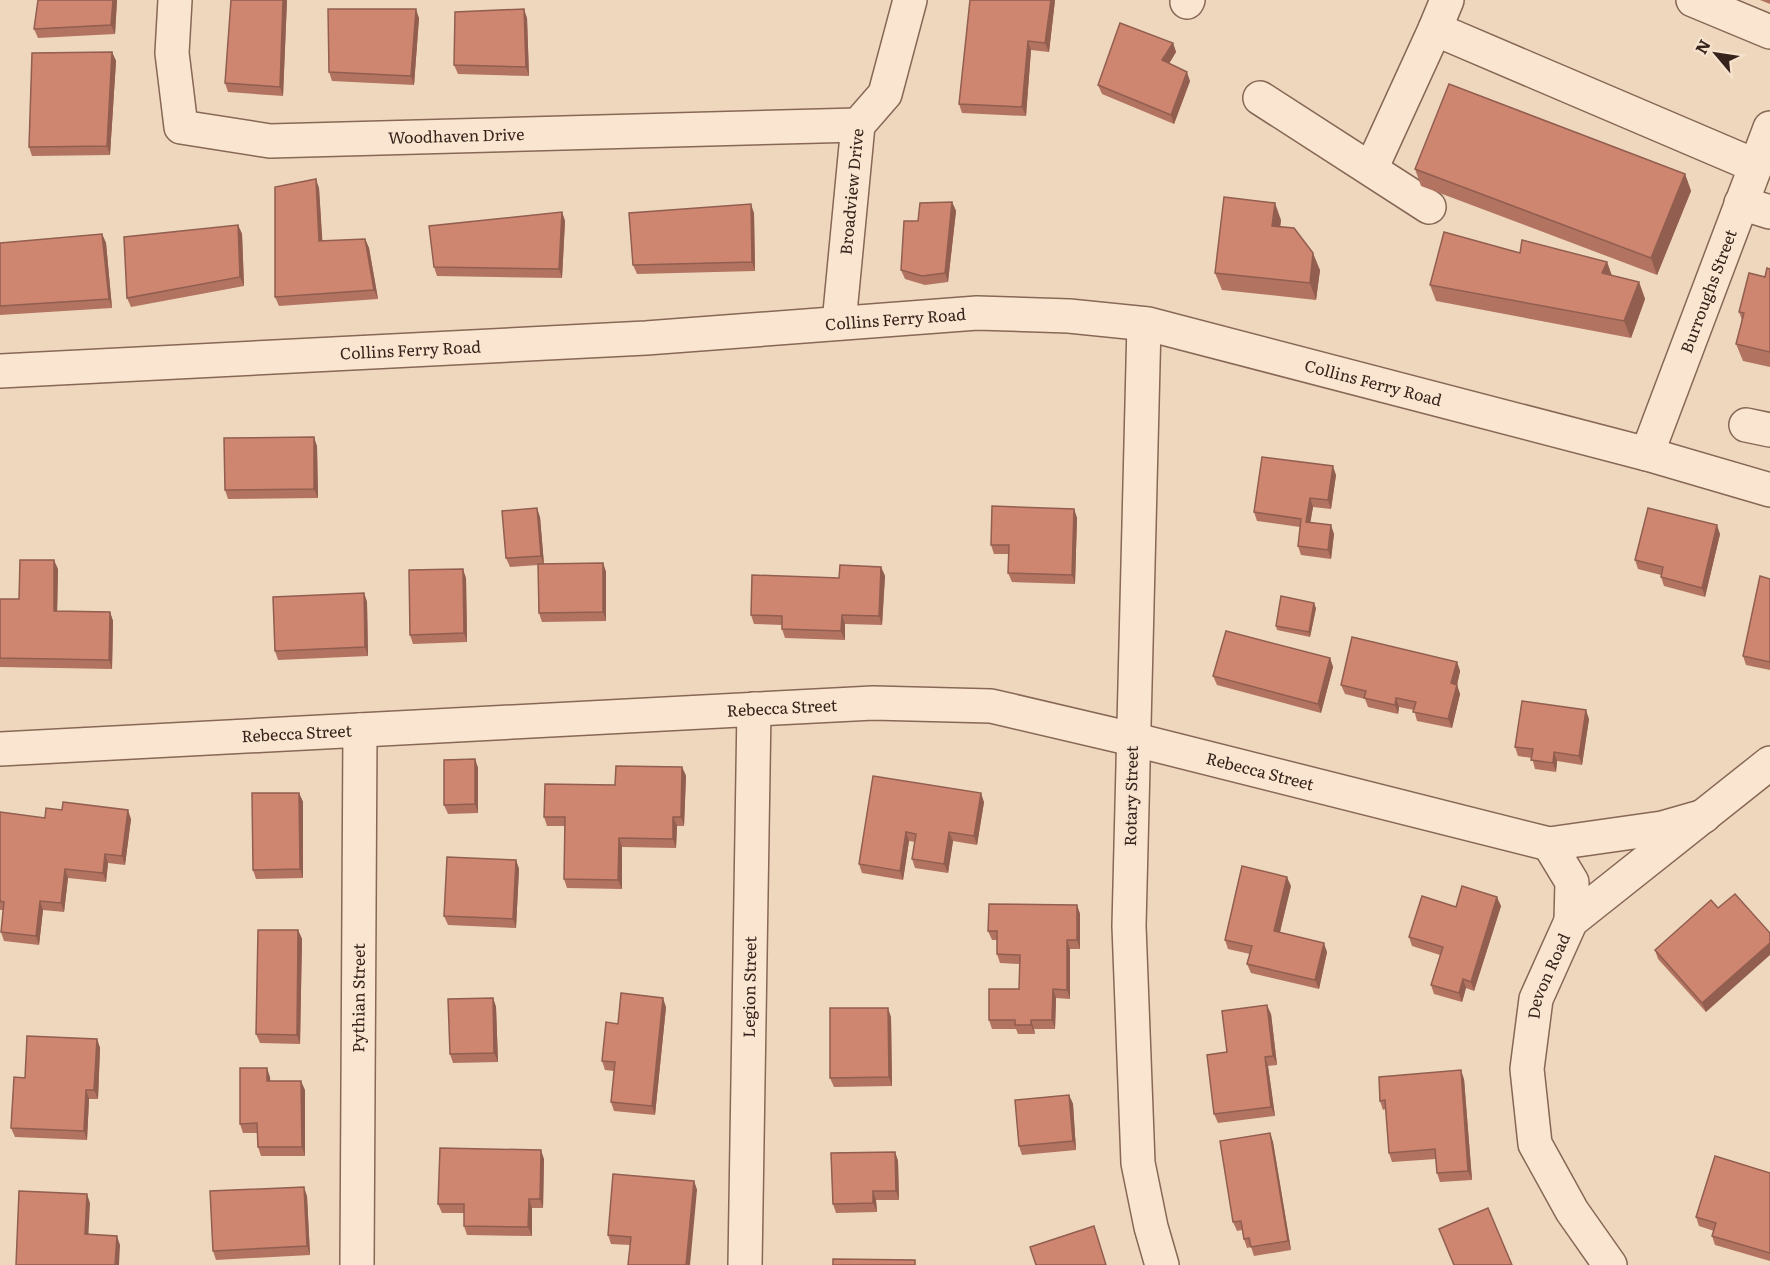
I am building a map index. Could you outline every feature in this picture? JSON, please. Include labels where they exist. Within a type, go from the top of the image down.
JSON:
[{"type":"street","name":"Woodhaven Drive","points":[[175,0],[172,53],[181,127],[270,141],[858,125]]},
{"type":"street","name":"Broadview Drive","points":[[839,323],[858,125],[885,94],[910,0]]},
{"type":"street","points":[[1693,0],[1770,32]]},
{"type":"street","points":[[1371,169],[1441,14],[1756,166]]},
{"type":"street","points":[[1260,98],[1429,207]]},
{"type":"street","name":"Burroughs Street","points":[[1647,454],[1756,208],[1756,166],[1770,128]]},
{"type":"street","name":"Collins Ferry Road","points":[[0,372],[646,338],[977,313],[1068,316],[1144,324],[1647,454],[1770,490]]},
{"type":"street","name":"Rotary Street","points":[[1144,324],[1129,926],[1138,1163],[1151,1227],[1162,1265]]},
{"type":"street","name":"Rebecca Street","points":[[0,749],[873,703],[991,706],[1132,739],[1549,844]]},
{"type":"street","name":"Legion Street","points":[[745,1265],[754,709]]},
{"type":"street","name":"Pythian Street","points":[[357,1265],[360,730]]},
{"type":"street","name":"Devon Road","points":[[1610,1265],[1572,1211],[1535,1144],[1527,1069],[1536,999],[1571,921],[1770,763]]},
{"type":"street","points":[[1571,921],[1572,882],[1549,844],[1662,828],[1704,816]]},
{"type":"building","points":[[38,0],[113,0],[111,25],[34,29]]},
{"type":"building","points":[[231,0],[283,0],[280,87],[225,83]]},
{"type":"building","points":[[970,0],[1051,0],[1045,43],[1028,41],[1022,107],[959,104]]},
{"type":"building","points":[[328,9],[416,9],[411,76],[329,72]]},
{"type":"building","points":[[524,9],[526,67],[454,65],[455,12]]},
{"type":"building","points":[[1120,23],[1173,43],[1162,60],[1187,72],[1171,115],[1098,85]]},
{"type":"building","points":[[112,52],[107,146],[29,147],[32,53]]},
{"type":"building","points":[[1449,84],[1685,174],[1651,258],[1415,169]]},
{"type":"building","points":[[316,179],[319,241],[365,239],[374,290],[275,297],[275,187]]},
{"type":"building","points":[[1224,197],[1275,203],[1272,226],[1294,228],[1313,253],[1310,283],[1215,273]]},
{"type":"building","points":[[952,202],[945,273],[922,276],[901,270],[904,221],[918,221],[920,203]]},
{"type":"building","points":[[751,204],[752,262],[633,265],[629,213]]},
{"type":"building","points":[[562,212],[559,269],[434,267],[429,226]]},
{"type":"building","points":[[238,225],[240,277],[127,298],[124,237]]},
{"type":"building","points":[[1444,232],[1520,253],[1522,240],[1607,262],[1602,273],[1639,282],[1624,321],[1430,285]]},
{"type":"building","points":[[102,234],[109,299],[0,306],[0,243]]},
{"type":"building","points":[[1767,268],[1770,269],[1770,352],[1736,344],[1744,313],[1739,312],[1749,273],[1765,277]]},
{"type":"building","points":[[314,437],[314,489],[225,490],[224,438]]},
{"type":"building","points":[[1262,457],[1333,466],[1328,500],[1310,498],[1306,522],[1331,525],[1328,550],[1298,546],[1301,519],[1254,512]]},
{"type":"building","points":[[992,506],[1074,509],[1072,575],[1008,573],[1009,545],[991,545]]},
{"type":"building","points":[[537,508],[541,556],[506,558],[502,511]]},
{"type":"building","points":[[1648,508],[1717,525],[1702,588],[1661,577],[1663,567],[1635,560]]},
{"type":"building","points":[[20,560],[54,560],[54,611],[110,612],[109,660],[0,658],[0,599],[19,599]]},
{"type":"building","points":[[603,563],[603,612],[539,613],[538,564]]},
{"type":"building","points":[[840,565],[881,567],[879,616],[842,615],[841,631],[782,629],[782,616],[751,615],[752,575],[839,578]]},
{"type":"building","points":[[463,569],[464,633],[410,635],[409,570]]},
{"type":"building","points":[[1760,576],[1770,579],[1770,662],[1743,656]]},
{"type":"building","points":[[364,593],[365,647],[275,651],[273,597]]},
{"type":"building","points":[[1281,596],[1314,603],[1309,632],[1276,626]]},
{"type":"building","points":[[1226,631],[1330,658],[1318,704],[1213,676]]},
{"type":"building","points":[[1352,637],[1457,662],[1451,683],[1457,685],[1448,719],[1413,712],[1416,702],[1396,698],[1395,705],[1364,698],[1366,691],[1341,685]]},
{"type":"building","points":[[1522,701],[1586,710],[1579,756],[1554,752],[1553,763],[1531,760],[1533,749],[1515,747]]},
{"type":"building","points":[[475,759],[475,804],[444,805],[444,760]]},
{"type":"building","points":[[616,766],[682,767],[681,817],[673,817],[673,839],[619,838],[618,880],[564,879],[565,817],[544,817],[545,784],[615,785]]},
{"type":"building","points":[[873,776],[981,793],[974,836],[949,832],[944,864],[912,859],[916,834],[906,832],[900,871],[859,864]]},
{"type":"building","points":[[252,793],[299,793],[300,869],[253,870]]},
{"type":"building","points":[[63,802],[128,810],[122,856],[105,854],[103,873],[65,869],[61,903],[40,901],[36,936],[1,932],[4,902],[0,901],[0,812],[45,818],[46,808],[62,810]]},
{"type":"building","points":[[447,857],[516,860],[513,919],[444,916]]},
{"type":"building","points":[[1242,866],[1287,877],[1274,931],[1324,943],[1315,980],[1247,964],[1252,946],[1225,940]]},
{"type":"building","points":[[1462,886],[1497,897],[1471,982],[1463,979],[1459,993],[1431,985],[1443,947],[1409,937],[1422,896],[1456,907]]},
{"type":"building","points":[[1735,894],[1770,933],[1770,943],[1702,1003],[1655,950],[1711,900],[1718,908]]},
{"type":"building","points":[[989,904],[1077,905],[1077,940],[1067,940],[1067,990],[1053,989],[1052,1020],[1031,1020],[1031,1025],[1015,1025],[1015,1020],[989,1020],[989,989],[1019,989],[1020,955],[997,954],[997,931],[988,931]]},
{"type":"building","points":[[258,930],[298,930],[297,1035],[256,1034]]},
{"type":"building","points":[[621,993],[663,998],[652,1106],[611,1102],[615,1062],[602,1061],[606,1022],[618,1024]]},
{"type":"building","points":[[493,998],[494,1053],[450,1054],[448,999]]},
{"type":"building","points":[[1267,1005],[1273,1056],[1265,1057],[1271,1107],[1214,1114],[1207,1055],[1227,1052],[1222,1011]]},
{"type":"building","points":[[830,1008],[888,1008],[889,1077],[830,1078]]},
{"type":"building","points":[[27,1036],[97,1039],[94,1090],[86,1090],[84,1131],[11,1128],[14,1077],[25,1078]]},
{"type":"building","points":[[240,1068],[267,1068],[267,1081],[301,1081],[302,1147],[258,1147],[257,1123],[240,1124]]},
{"type":"building","points":[[1461,1070],[1468,1171],[1437,1173],[1435,1149],[1389,1153],[1385,1100],[1380,1101],[1379,1077]]},
{"type":"building","points":[[1069,1095],[1073,1141],[1019,1146],[1015,1100]]},
{"type":"building","points":[[1270,1133],[1288,1241],[1251,1247],[1249,1238],[1244,1239],[1241,1221],[1233,1222],[1220,1141]]},
{"type":"building","points":[[440,1148],[541,1150],[540,1199],[529,1199],[528,1227],[464,1226],[464,1204],[438,1204]]},
{"type":"building","points":[[895,1152],[896,1191],[873,1191],[873,1203],[833,1204],[831,1153]]},
{"type":"building","points":[[1715,1156],[1770,1173],[1770,1253],[1712,1236],[1716,1223],[1696,1217]]},
{"type":"building","points":[[613,1174],[694,1181],[686,1265],[628,1265],[631,1237],[608,1235]]},
{"type":"building","points":[[304,1187],[307,1246],[213,1251],[210,1191]]},
{"type":"building","points":[[19,1191],[87,1194],[85,1234],[117,1236],[115,1265],[16,1265]]},
{"type":"building","points":[[1488,1208],[1512,1265],[1454,1265],[1439,1229]]},
{"type":"building","points":[[1094,1226],[1106,1265],[1036,1265],[1030,1247]]},
{"type":"building","points":[[833,1259],[915,1260],[915,1265],[833,1265]]}]
